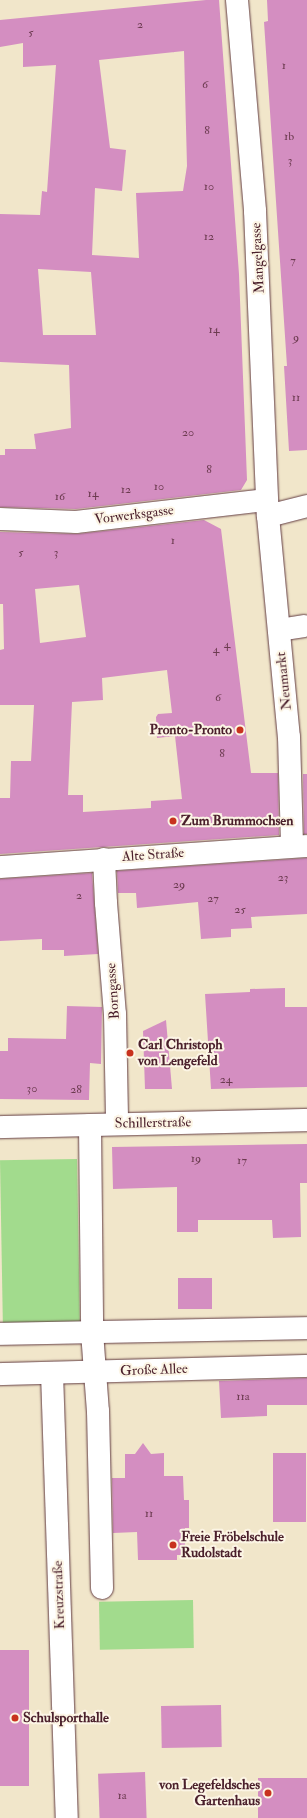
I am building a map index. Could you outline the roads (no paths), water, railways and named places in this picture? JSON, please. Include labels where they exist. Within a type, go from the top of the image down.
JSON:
[{"type":"street","name":"Mangelgasse","points":[[238,0],[255,211],[268,508]]},
{"type":"street","name":"Vorwerksgasse","points":[[0,519],[76,522],[307,506]]},
{"type":"street","name":"Neumarkt","points":[[268,508],[299,846]]},
{"type":"street","points":[[279,630],[304,626]]},
{"type":"street","name":"Alte Straße","points":[[0,866],[299,846]]},
{"type":"street","name":"Borngasse","points":[[104,859],[115,1014],[117,1123]]},
{"type":"street","name":"Schillerstraße","points":[[0,1127],[117,1123],[307,1120]]},
{"type":"street","points":[[90,1125],[92,1332],[98,1411],[102,1588]]},
{"type":"street","points":[[0,1334],[307,1328]]},
{"type":"street","name":"Große Allee","points":[[0,1374],[307,1366]]},
{"type":"street","name":"Kreuzstraße","points":[[52,1373],[67,1818]]},
{"type":"place","name":"Pronto-Pronto","points":[[240,730]]},
{"type":"place","name":"Zum Brummochsen","points":[[173,821]]},
{"type":"place","name":"Carl Christoph von Lengefeld","points":[[130,1053]]},
{"type":"place","name":"Freie Fröbelschule Rudolstadt","points":[[173,1545]]},
{"type":"place","name":"Schulsporthalle","points":[[15,1718]]},
{"type":"place","name":"von Legefeldsches Gartenhaus","points":[[268,1793]]}]
